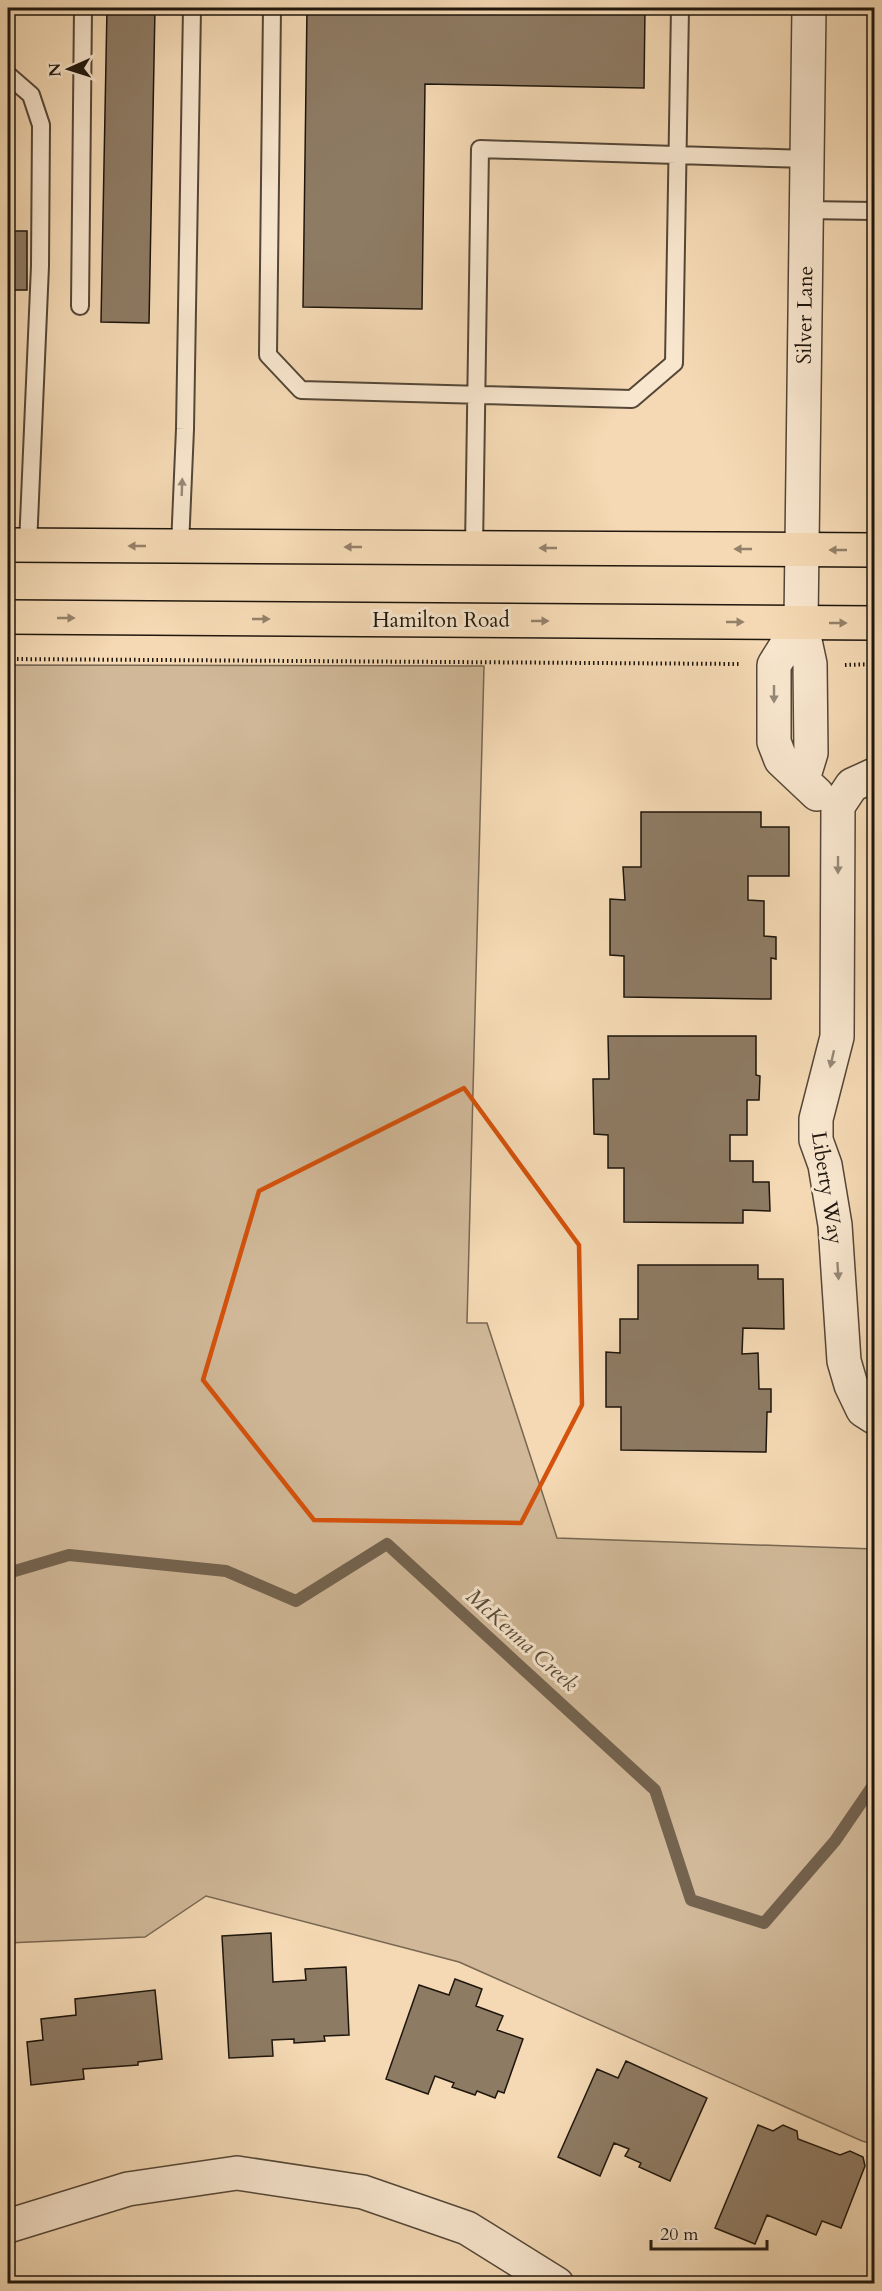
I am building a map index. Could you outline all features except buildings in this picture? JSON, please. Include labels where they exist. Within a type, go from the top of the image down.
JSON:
[{"type":"main road","points":[[18,545],[874,550]]},
{"type":"main road","name":"Hamilton Road","points":[[8,617],[874,623]]},
{"type":"street","name":"Silver Lane","points":[[801,622],[809,8]]},
{"type":"street","points":[[801,622],[810,664],[811,753],[803,780]]},
{"type":"street","points":[[801,622],[774,665],[774,742],[781,760],[823,800],[838,806],[852,785],[874,775]]},
{"type":"street","name":"Liberty Way","points":[[838,806],[837,1037],[816,1119],[816,1140],[825,1165],[835,1225],[844,1361],[851,1385],[863,1410],[874,1418]]},
{"type":"street","points":[[8,2226],[128,2189],[237,2173],[363,2192],[467,2228],[557,2283]]},
{"type":"lane","points":[[80,306],[83,8]]},
{"type":"lane","points":[[180,546],[192,8]]},
{"type":"lane","points":[[272,8],[268,355],[301,390],[632,399],[674,363],[680,8]]},
{"type":"lane","points":[[8,75],[31,95],[41,125],[40,266],[18,545]]},
{"type":"lane","points":[[474,548],[480,149],[807,159]]},
{"type":"lane","points":[[806,210],[874,211]]},
{"type":"path","points":[[8,659],[774,665]]},
{"type":"path","points":[[810,664],[874,664]]},
{"type":"highlighted area","points":[[464,1088],[579,1245],[582,1405],[521,1523],[314,1520],[203,1380],[259,1191]]},
{"type":"shaded area","points":[[8,665],[484,666],[467,1323],[487,1323],[557,1538],[874,1549],[874,2144],[862,2141],[459,1962],[206,1896],[145,1937],[8,1943]]},
{"type":"waterway","name":"McKenna Creek","points":[[8,1573],[69,1555],[226,1571],[296,1601],[387,1544],[655,1790],[691,1900],[764,1923],[835,1841],[874,1784]]}]
